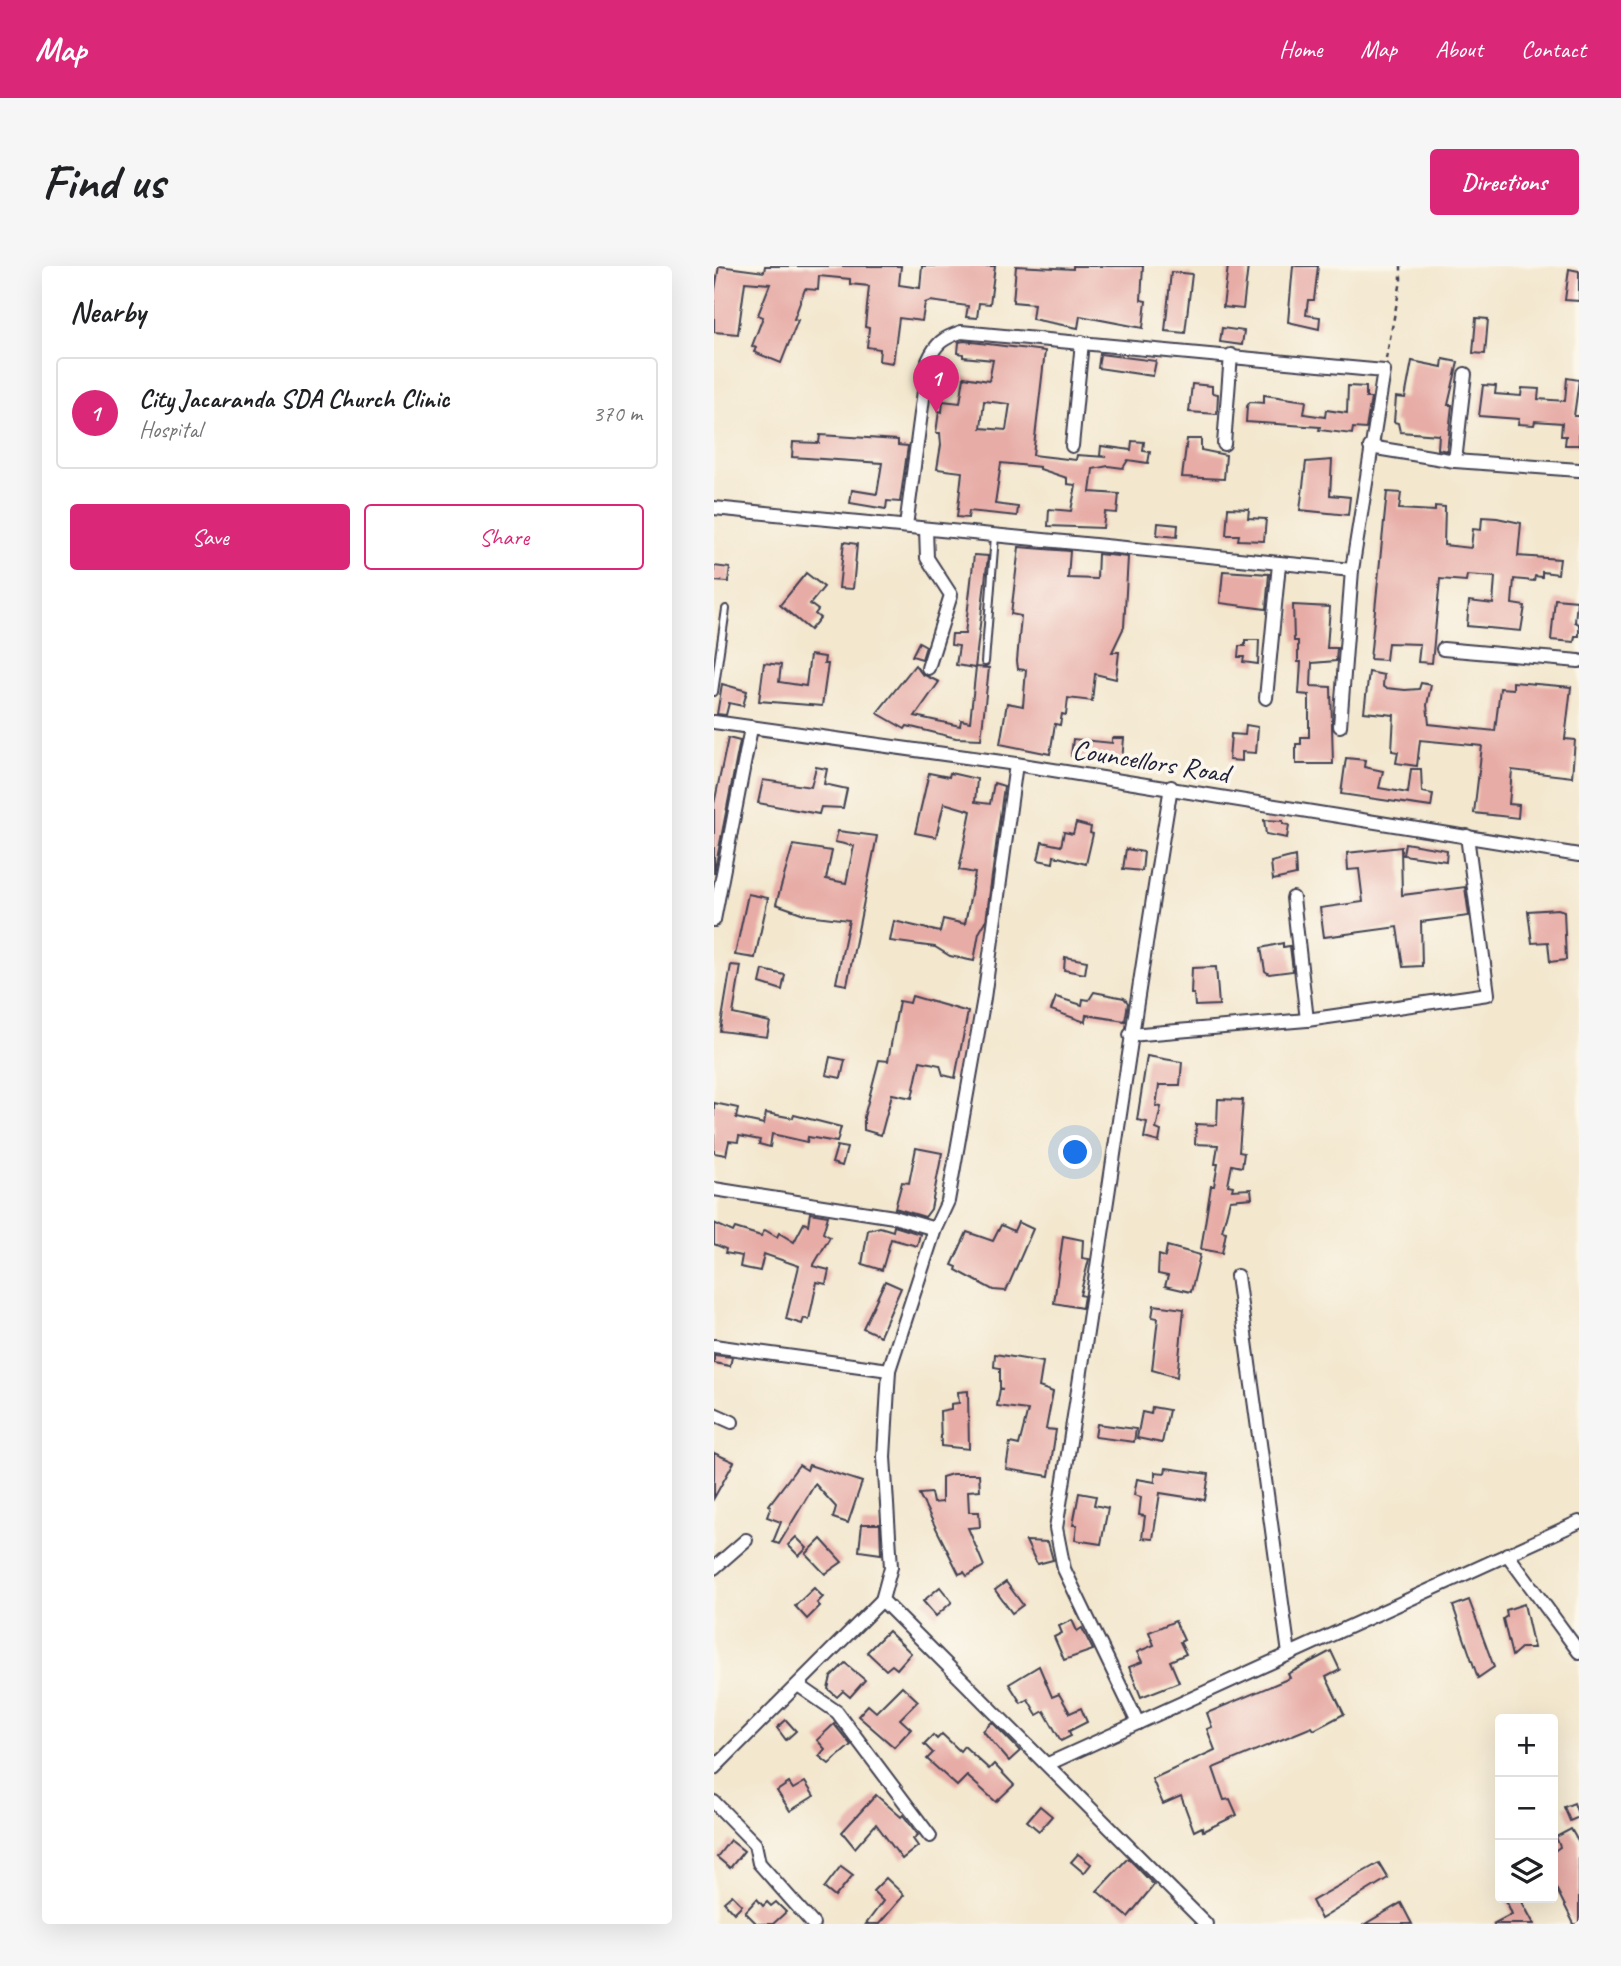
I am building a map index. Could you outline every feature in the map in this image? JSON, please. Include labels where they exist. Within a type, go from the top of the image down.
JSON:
[{"type":"street","points":[[906,526],[928,360],[934,347],[944,337],[961,332],[1384,370],[1352,570],[1340,726]]},
{"type":"street","points":[[1072,446],[1082,342]]},
{"type":"street","points":[[1224,444],[1231,355]]},
{"type":"street","points":[[1455,461],[1465,374]]},
{"type":"street","points":[[1370,447],[1455,461],[1579,470]]},
{"type":"street","points":[[714,508],[1352,570]]},
{"type":"street","points":[[926,528],[929,563],[951,595],[928,668]]},
{"type":"street","points":[[1266,698],[1279,564]]},
{"type":"street","points":[[1443,649],[1579,661]]},
{"type":"street","name":"Councellors Road","points":[[714,722],[1016,764],[1171,788],[1328,817],[1579,855]]},
{"type":"street","points":[[714,920],[751,728]]},
{"type":"street","points":[[714,1768],[882,1600],[891,1567],[884,1457],[890,1370],[935,1228],[948,1201],[984,998],[1016,764]]},
{"type":"street","points":[[1138,1723],[1064,1569],[1056,1528],[1102,1249],[1130,1035],[1171,788]]},
{"type":"street","points":[[1130,1035],[1307,1020],[1488,995],[1467,836]]},
{"type":"street","points":[[1293,898],[1307,1020]]},
{"type":"street","points":[[714,1189],[894,1217],[935,1228]]},
{"type":"street","points":[[1237,1276],[1289,1654]]},
{"type":"street","points":[[714,1346],[890,1370]]},
{"type":"street","points":[[714,1414],[732,1422]]},
{"type":"street","points":[[1048,1764],[1579,1522]]},
{"type":"street","points":[[714,1569],[746,1539]]},
{"type":"street","points":[[1507,1554],[1579,1652]]},
{"type":"street","points":[[882,1600],[1206,1924]]},
{"type":"street","points":[[798,1685],[836,1712],[930,1836]]},
{"type":"street","points":[[714,1802],[755,1844],[759,1864],[813,1924]]},
{"type":"lane","points":[[985,662],[995,536]]},
{"type":"lane","points":[[714,692],[726,609]]},
{"type":"path","points":[[1384,370],[1401,281],[1401,266]]},
{"type":"building","points":[[719,266],[764,272],[765,266],[901,266],[899,285],[920,288],[922,266],[995,266],[990,304],[979,303],[977,318],[966,317],[968,306],[930,301],[925,303],[922,321],[899,318],[893,363],[879,361],[880,349],[867,347],[869,328],[865,327],[869,286],[850,284],[850,279],[819,276],[818,290],[805,289],[794,319],[798,320],[781,363],[754,352],[756,348],[752,346],[763,317],[758,315],[770,284],[745,282],[738,334],[714,332],[714,295]]},
{"type":"building","points":[[1016,266],[1073,269],[1073,266],[1143,266],[1141,300],[1146,301],[1143,328],[1080,316],[1078,328],[1032,319],[1034,304],[1013,302]]},
{"type":"building","points":[[1228,266],[1248,266],[1243,309],[1223,307]]},
{"type":"building","points":[[1293,266],[1318,266],[1314,300],[1308,300],[1306,315],[1320,317],[1319,329],[1288,322]]},
{"type":"building","points":[[1569,269],[1579,271],[1579,301],[1565,300]]},
{"type":"building","points":[[1171,272],[1192,274],[1185,333],[1165,331]]},
{"type":"building","points":[[1476,318],[1488,319],[1485,354],[1473,353]]},
{"type":"building","points":[[1222,328],[1244,331],[1242,345],[1220,342]]},
{"type":"building","points":[[959,342],[1045,351],[1033,455],[1076,460],[1077,455],[1106,457],[1100,456],[1101,446],[1131,450],[1132,441],[1144,442],[1143,451],[1150,452],[1148,463],[1128,460],[1123,468],[1108,466],[1093,469],[1090,492],[1119,494],[1117,513],[1105,512],[1103,528],[1048,526],[1049,509],[1071,511],[1076,485],[1067,484],[1067,478],[1040,467],[1001,463],[995,504],[1018,507],[1017,516],[969,511],[968,518],[957,517],[962,472],[937,469],[941,445],[940,433],[936,433],[939,411],[942,412],[943,401],[960,403],[964,377],[989,381],[993,360],[963,357],[963,354],[958,353]],"holes":[[[984,401],[1010,404],[1006,430],[981,428]]]},
{"type":"building","points":[[1100,354],[1156,361],[1153,376],[1098,368]]},
{"type":"building","points":[[1443,359],[1458,362],[1448,405],[1452,405],[1447,451],[1438,449],[1439,435],[1400,432],[1398,423],[1394,422],[1396,397],[1405,398],[1412,361],[1442,367]]},
{"type":"building","points":[[1567,378],[1579,380],[1574,416],[1579,416],[1579,445],[1565,445],[1566,436],[1561,436],[1562,423],[1535,421],[1534,425],[1518,424],[1519,419],[1479,416],[1483,385],[1496,386],[1495,394],[1521,396],[1522,388],[1539,389],[1538,399],[1565,401]]},
{"type":"building","points":[[1192,384],[1212,386],[1212,393],[1218,394],[1217,414],[1189,412]]},
{"type":"building","points":[[1348,386],[1366,387],[1366,398],[1371,398],[1366,429],[1353,428],[1352,434],[1319,430],[1320,427],[1246,422],[1247,406],[1250,402],[1264,403],[1264,395],[1306,401],[1304,414],[1325,417],[1326,410],[1347,413]]},
{"type":"building","points":[[820,435],[898,440],[898,445],[908,446],[900,502],[887,501],[886,509],[850,503],[852,490],[877,494],[882,463],[792,457],[793,442],[819,443]]},
{"type":"building","points":[[1187,439],[1201,439],[1201,450],[1226,455],[1224,479],[1182,477]]},
{"type":"building","points":[[1332,460],[1330,495],[1350,497],[1348,515],[1300,510],[1306,462]]},
{"type":"building","points":[[1387,492],[1401,493],[1399,509],[1435,511],[1435,506],[1445,507],[1444,545],[1471,548],[1473,529],[1481,530],[1482,517],[1497,518],[1521,523],[1518,556],[1560,559],[1558,574],[1542,572],[1542,577],[1535,576],[1534,581],[1514,579],[1512,604],[1525,606],[1521,631],[1467,626],[1469,601],[1493,604],[1495,577],[1467,575],[1466,581],[1440,579],[1432,663],[1418,662],[1420,644],[1388,643],[1386,660],[1370,659]]},
{"type":"building","points":[[1228,508],[1249,509],[1248,518],[1266,519],[1264,541],[1238,540],[1239,535],[1226,535]]},
{"type":"building","points":[[1158,523],[1178,525],[1177,537],[1157,535]]},
{"type":"building","points":[[844,542],[857,544],[853,589],[839,588]]},
{"type":"building","points":[[1019,547],[1070,551],[1068,578],[1097,579],[1098,554],[1128,557],[1124,627],[1112,652],[1119,652],[1116,679],[1095,674],[1092,701],[1068,698],[1066,715],[1062,714],[1060,725],[1055,724],[1050,754],[1000,744],[1007,703],[1023,706],[1026,670],[1018,669],[1017,661],[1021,616],[1011,614]]},
{"type":"building","points":[[974,555],[988,556],[975,668],[956,665],[959,646],[951,645],[952,634],[965,634]]},
{"type":"building","points":[[714,566],[730,568],[728,582],[714,581]]},
{"type":"building","points":[[1223,571],[1269,574],[1266,609],[1220,603]]},
{"type":"building","points":[[806,573],[824,587],[810,604],[818,610],[815,614],[820,618],[810,630],[780,605]]},
{"type":"building","points":[[1555,599],[1577,601],[1575,622],[1579,624],[1579,636],[1575,636],[1574,642],[1551,640]]},
{"type":"building","points":[[1293,605],[1330,607],[1327,648],[1337,648],[1336,661],[1312,663],[1311,686],[1331,687],[1333,764],[1296,764],[1296,744],[1301,744],[1301,737],[1309,737],[1309,695],[1299,694],[1301,662],[1298,662],[1298,641],[1294,641]]},
{"type":"building","points":[[1245,640],[1259,640],[1258,664],[1243,662],[1244,657],[1238,657],[1239,646],[1245,646]]},
{"type":"building","points":[[919,642],[926,646],[922,659],[912,656]]},
{"type":"building","points":[[810,655],[825,657],[824,664],[828,664],[822,706],[759,701],[764,663],[781,665],[779,682],[806,686]]},
{"type":"building","points":[[915,665],[922,674],[939,682],[915,716],[960,726],[961,720],[970,722],[976,667],[989,668],[981,739],[956,738],[907,726],[905,729],[877,713]]},
{"type":"building","points":[[1369,672],[1384,675],[1383,686],[1386,688],[1405,690],[1419,689],[1421,683],[1431,685],[1427,705],[1429,724],[1495,731],[1500,688],[1513,689],[1513,682],[1571,687],[1565,739],[1575,740],[1572,777],[1512,770],[1509,804],[1519,805],[1518,818],[1474,813],[1482,746],[1420,740],[1417,766],[1396,763],[1398,752],[1392,751],[1394,715],[1364,712]]},
{"type":"building","points":[[722,684],[747,691],[743,706],[729,703],[726,715],[717,714]]},
{"type":"building","points":[[1246,725],[1258,727],[1256,753],[1242,752],[1242,761],[1229,760],[1231,734],[1245,735]]},
{"type":"building","points":[[728,738],[740,741],[714,874],[714,804]]},
{"type":"building","points":[[1112,738],[1124,738],[1122,761],[1071,756],[1073,739],[1112,743]]},
{"type":"building","points":[[1346,758],[1365,760],[1364,767],[1383,771],[1379,788],[1408,793],[1411,769],[1421,769],[1422,792],[1433,794],[1431,807],[1341,794]]},
{"type":"building","points":[[816,767],[827,769],[824,784],[847,789],[843,808],[821,807],[819,814],[758,803],[763,780],[811,787]]},
{"type":"building","points":[[929,773],[949,777],[950,773],[977,779],[975,802],[990,804],[994,783],[1004,786],[986,921],[979,933],[974,961],[950,956],[935,947],[890,941],[894,921],[940,932],[943,919],[965,924],[975,873],[959,870],[971,811],[944,803],[936,837],[915,833]]},
{"type":"building","points":[[1264,820],[1283,821],[1283,824],[1289,825],[1287,838],[1266,834]]},
{"type":"building","points":[[1076,823],[1091,827],[1090,833],[1093,834],[1086,864],[1054,856],[1053,863],[1038,860],[1042,842],[1061,846],[1064,832],[1073,834]]},
{"type":"building","points":[[838,831],[877,836],[847,985],[836,983],[849,920],[807,915],[776,904],[793,845],[832,851],[826,879],[846,883],[854,846],[835,842]]},
{"type":"building","points":[[1405,843],[1447,850],[1446,861],[1403,855]]},
{"type":"building","points":[[1401,847],[1402,895],[1465,887],[1469,916],[1421,922],[1422,966],[1403,967],[1397,927],[1324,937],[1320,908],[1363,902],[1359,869],[1348,870],[1347,853]]},
{"type":"building","points":[[1126,849],[1144,852],[1142,871],[1123,869]]},
{"type":"building","points":[[1295,856],[1296,875],[1273,880],[1271,862]]},
{"type":"building","points":[[748,894],[768,898],[755,958],[735,955]]},
{"type":"building","points":[[1528,911],[1564,911],[1566,960],[1550,962],[1548,942],[1532,943]]},
{"type":"building","points":[[1283,943],[1283,947],[1290,946],[1293,971],[1269,974],[1265,971],[1261,948]]},
{"type":"building","points":[[1065,957],[1087,961],[1085,974],[1064,970]]},
{"type":"building","points":[[731,965],[741,966],[733,1014],[770,1022],[767,1037],[720,1031]]},
{"type":"building","points":[[1216,967],[1219,1005],[1195,1006],[1194,994],[1191,994],[1192,968]]},
{"type":"building","points":[[763,970],[785,975],[782,990],[760,983]]},
{"type":"building","points":[[1094,992],[1124,998],[1128,1003],[1125,1021],[1086,1015],[1085,1022],[1051,1010],[1056,997],[1082,1005],[1083,999],[1089,1000]]},
{"type":"building","points":[[912,996],[968,1012],[955,1078],[943,1075],[940,1065],[920,1061],[912,1098],[892,1094],[881,1135],[864,1130],[864,1117],[879,1060],[888,1061],[899,1001],[910,1003]]},
{"type":"building","points":[[1147,1056],[1182,1062],[1180,1085],[1159,1085],[1156,1106],[1161,1107],[1156,1129],[1161,1131],[1159,1142],[1144,1138],[1147,1122],[1137,1120]]},
{"type":"building","points":[[830,1057],[845,1060],[841,1078],[826,1075]]},
{"type":"building","points":[[1218,1099],[1243,1100],[1239,1152],[1244,1153],[1242,1167],[1232,1165],[1228,1185],[1233,1186],[1232,1190],[1251,1189],[1252,1198],[1230,1200],[1222,1231],[1226,1232],[1222,1253],[1201,1249],[1211,1186],[1214,1186],[1218,1164],[1215,1164],[1218,1145],[1195,1144],[1196,1124],[1217,1125]]},
{"type":"building","points":[[714,1103],[738,1108],[736,1118],[764,1124],[766,1113],[793,1118],[794,1115],[841,1127],[837,1142],[808,1137],[807,1142],[772,1134],[770,1147],[759,1144],[760,1140],[739,1136],[738,1142],[729,1141],[726,1155],[714,1153]]},
{"type":"building","points":[[837,1146],[847,1148],[842,1166],[832,1163]]},
{"type":"building","points":[[916,1148],[942,1153],[931,1209],[925,1217],[895,1208],[902,1182],[909,1183]]},
{"type":"building","points":[[810,1213],[828,1216],[823,1233],[830,1237],[813,1266],[829,1270],[826,1284],[817,1282],[809,1320],[804,1318],[802,1324],[786,1319],[799,1266],[764,1254],[760,1271],[740,1267],[742,1256],[725,1253],[726,1249],[714,1244],[714,1223],[733,1232],[735,1228],[761,1236],[765,1230],[777,1237],[779,1233],[794,1242],[804,1223],[808,1225]]},
{"type":"building","points":[[1018,1222],[1033,1229],[1006,1291],[993,1290],[956,1270],[957,1267],[952,1265],[967,1232],[993,1241],[1001,1225],[1014,1231]]},
{"type":"building","points":[[894,1226],[920,1234],[917,1246],[891,1239],[882,1270],[862,1264],[868,1230],[880,1227],[893,1231]]},
{"type":"building","points":[[1063,1236],[1083,1240],[1082,1258],[1089,1259],[1080,1295],[1084,1296],[1082,1308],[1054,1303]]},
{"type":"building","points":[[1167,1246],[1200,1255],[1191,1292],[1165,1286],[1168,1276],[1158,1274],[1159,1255],[1165,1257]]},
{"type":"building","points":[[885,1281],[901,1288],[880,1336],[863,1328]]},
{"type":"building","points":[[1154,1305],[1184,1309],[1177,1377],[1152,1370],[1158,1318],[1152,1317]]},
{"type":"building","points":[[995,1354],[1043,1362],[1039,1387],[1053,1392],[1046,1429],[1056,1430],[1049,1476],[1006,1469],[1010,1443],[1019,1445],[1028,1410],[997,1406],[1000,1389],[1003,1389],[1000,1388],[1000,1368],[994,1367]]},
{"type":"building","points":[[714,1355],[732,1357],[730,1366],[714,1363]]},
{"type":"building","points":[[968,1391],[969,1449],[941,1446],[940,1411],[951,1409],[951,1404],[959,1403],[958,1392]]},
{"type":"building","points":[[1152,1407],[1169,1410],[1162,1443],[1137,1438],[1142,1412],[1151,1414]]},
{"type":"building","points":[[1097,1424],[1136,1429],[1134,1442],[1095,1437]]},
{"type":"building","points":[[714,1453],[734,1462],[714,1498]]},
{"type":"building","points":[[799,1465],[807,1470],[809,1465],[862,1482],[848,1523],[833,1518],[836,1507],[815,1484],[779,1544],[773,1542],[781,1522],[767,1517],[771,1506],[769,1505]]},
{"type":"building","points":[[1166,1468],[1209,1474],[1205,1500],[1160,1493],[1153,1539],[1142,1538],[1145,1516],[1139,1515],[1141,1497],[1134,1495],[1137,1479],[1155,1482],[1155,1472],[1165,1473]]},
{"type":"building","points":[[952,1474],[979,1474],[980,1490],[968,1491],[969,1512],[979,1512],[980,1527],[968,1528],[984,1566],[967,1576],[964,1572],[959,1574],[919,1494],[931,1493],[933,1503],[942,1502],[942,1477]]},
{"type":"building","points":[[1079,1493],[1096,1496],[1094,1505],[1108,1508],[1101,1544],[1075,1540],[1077,1525],[1073,1525]]},
{"type":"building","points":[[862,1524],[880,1524],[881,1554],[859,1551]]},
{"type":"building","points":[[796,1537],[807,1548],[799,1556],[788,1545]]},
{"type":"building","points":[[821,1539],[842,1562],[825,1574],[806,1554]]},
{"type":"building","points":[[1026,1541],[1048,1542],[1053,1560],[1037,1564]]},
{"type":"building","points":[[1006,1582],[1023,1605],[1012,1613],[995,1590]]},
{"type":"building","points":[[940,1587],[952,1602],[936,1616],[923,1601]]},
{"type":"building","points":[[814,1588],[823,1597],[817,1603],[820,1606],[807,1619],[795,1606]]},
{"type":"building","points":[[1469,1600],[1494,1667],[1478,1678],[1453,1606]]},
{"type":"building","points":[[1524,1604],[1534,1648],[1521,1648],[1512,1656],[1503,1619],[1507,1616],[1506,1610]]},
{"type":"building","points":[[1072,1620],[1077,1631],[1082,1628],[1093,1650],[1064,1660],[1054,1637],[1062,1633],[1059,1626]]},
{"type":"building","points":[[1175,1621],[1184,1640],[1180,1642],[1186,1654],[1170,1661],[1179,1682],[1141,1697],[1129,1667],[1142,1662],[1137,1652],[1154,1645],[1149,1632]]},
{"type":"building","points":[[888,1631],[911,1653],[897,1669],[892,1665],[886,1670],[867,1652]]},
{"type":"building","points":[[1331,1651],[1340,1670],[1326,1677],[1344,1714],[1314,1730],[1312,1727],[1213,1768],[1224,1800],[1230,1799],[1237,1815],[1203,1831],[1202,1827],[1194,1831],[1181,1796],[1163,1804],[1152,1779],[1215,1750],[1207,1729],[1212,1727],[1207,1713],[1290,1678],[1288,1674]]},
{"type":"building","points":[[845,1663],[865,1680],[850,1697],[843,1691],[837,1697],[828,1689],[831,1677]]},
{"type":"building","points":[[1039,1666],[1052,1697],[1059,1694],[1070,1713],[1081,1708],[1087,1722],[1069,1731],[1071,1736],[1061,1741],[1044,1711],[1037,1715],[1028,1699],[1021,1703],[1009,1684]]},
{"type":"building","points":[[902,1686],[918,1701],[900,1719],[911,1729],[894,1747],[858,1716],[868,1705],[876,1712]]},
{"type":"building","points":[[786,1720],[796,1731],[786,1740],[777,1728]]},
{"type":"building","points":[[992,1722],[1020,1751],[1009,1761],[983,1731]]},
{"type":"building","points":[[834,1724],[851,1745],[829,1764],[819,1756],[825,1749],[817,1740]]},
{"type":"building","points":[[942,1734],[960,1751],[964,1746],[989,1769],[994,1764],[1014,1785],[996,1802],[967,1776],[957,1786],[927,1759],[933,1753],[924,1744],[933,1735],[937,1739]]},
{"type":"building","points":[[805,1782],[814,1796],[790,1811],[777,1791],[789,1783],[793,1789]]},
{"type":"building","points":[[876,1795],[901,1817],[903,1815],[918,1835],[913,1839],[918,1846],[902,1859],[876,1824],[855,1848],[842,1832]]},
{"type":"building","points":[[1574,1803],[1579,1817],[1570,1821],[1564,1807]]},
{"type":"building","points":[[1040,1806],[1052,1816],[1039,1831],[1027,1821]]},
{"type":"building","points":[[1571,1829],[1579,1843],[1579,1924],[1574,1924],[1558,1892],[1558,1836]]},
{"type":"building","points":[[730,1840],[744,1851],[730,1868],[717,1857]]},
{"type":"building","points":[[1078,1854],[1091,1864],[1084,1873],[1071,1862]]},
{"type":"building","points":[[1128,1858],[1154,1885],[1128,1917],[1097,1891]]},
{"type":"building","points":[[1379,1863],[1388,1878],[1321,1919],[1312,1901]]},
{"type":"building","points":[[841,1866],[853,1875],[835,1897],[824,1888]]},
{"type":"building","points":[[886,1878],[904,1895],[879,1924],[866,1924],[883,1901],[873,1891]]},
{"type":"building","points":[[732,1895],[742,1905],[734,1913],[724,1902]]},
{"type":"building","points":[[757,1899],[763,1906],[767,1902],[771,1906],[776,1902],[786,1912],[773,1924],[757,1924],[745,1912]]},
{"type":"building","points":[[1401,1903],[1412,1924],[1365,1924]]},
{"type":"building","points":[[1507,1903],[1523,1903],[1534,1924],[1493,1924],[1512,1914]]},
{"type":"place","name":"City Jacaranda SDA Church Clinic","points":[[936,413]]}]
